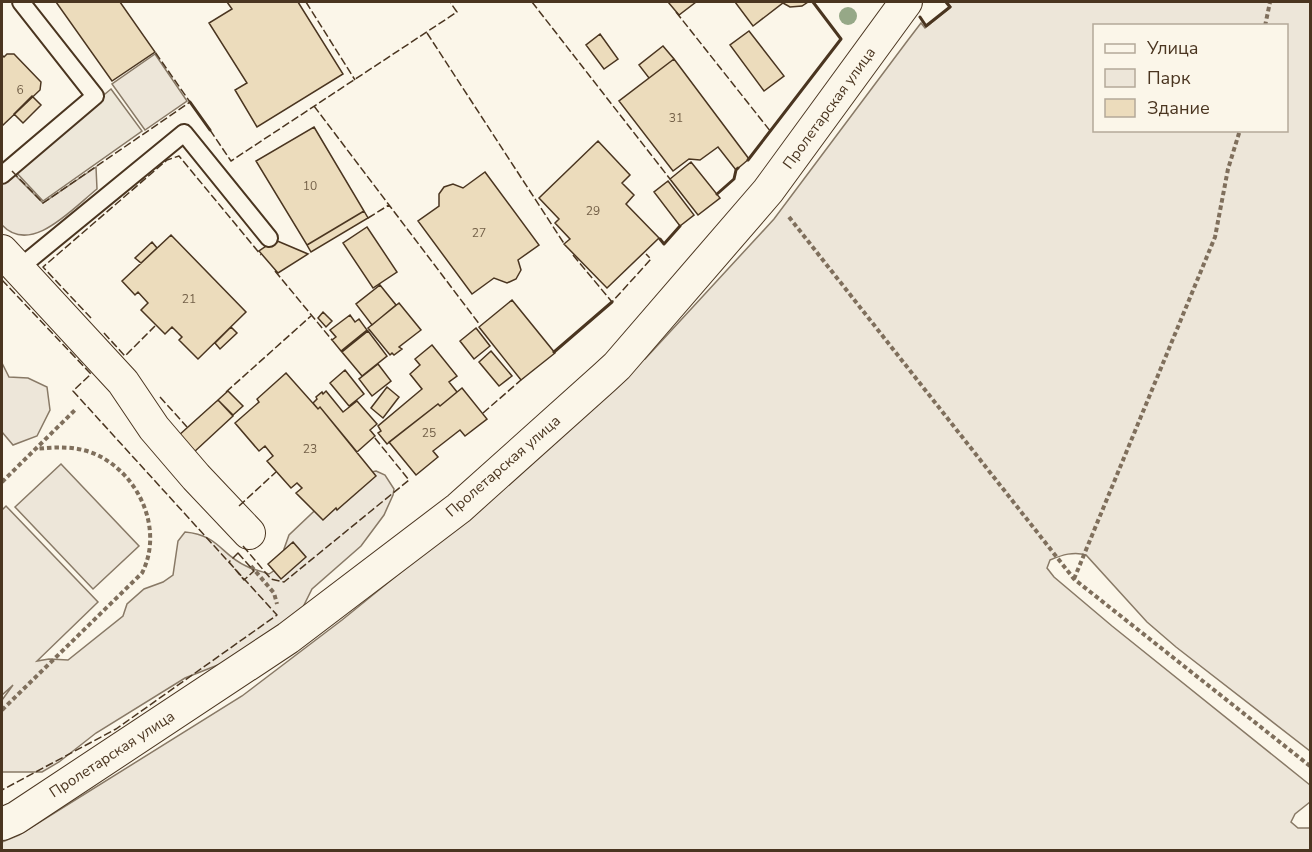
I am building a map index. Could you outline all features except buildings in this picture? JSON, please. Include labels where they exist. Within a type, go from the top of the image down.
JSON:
[{"type":"street","name":"Пролетарская улица","points":[[2,824],[16,818],[288,638],[459,508],[617,366],[768,191],[906,2]]},
{"type":"street","points":[[10,260],[123,382],[154,428],[249,533]]},
{"type":"lane","points":[[2,174],[95,96],[21,2]]},
{"type":"lane","points":[[10,260],[184,134],[269,238]]},
{"type":"path","points":[[1265,24],[1269,2]]},
{"type":"path","points":[[1074,579],[1215,237],[1228,169],[1239,132]]},
{"type":"path","points":[[768,191],[1074,579],[1311,766]]},
{"type":"path","points":[[2,482],[75,410]]},
{"type":"path","points":[[2,710],[142,573],[150,552],[151,529],[148,518],[137,493],[121,472],[101,457],[74,448],[36,449]]},
{"type":"green space","points":[[947,2],[1310,2],[1310,751],[1147,622],[1086,555],[1072,554],[1050,560],[1047,568],[1054,577],[1112,626],[1310,785],[1310,802],[1295,814],[1291,822],[1298,828],[1310,828],[1310,850],[2,850],[2,842],[19,835],[242,696],[342,620],[437,543],[635,359],[645,359],[774,219],[921,23],[925,28],[951,7]]},
{"type":"green space","points":[[155,54],[187,101],[145,130],[112,84]]},
{"type":"green space","points":[[96,167],[97,189],[51,226],[26,235],[13,233],[2,225],[2,182],[12,172],[43,203]]},
{"type":"green space","points":[[2,363],[9,377],[28,378],[47,387],[50,410],[37,436],[13,445],[2,432]]},
{"type":"green space","points":[[61,464],[139,546],[93,589],[15,507]]},
{"type":"green space","points":[[376,471],[385,475],[394,489],[384,515],[361,546],[312,589],[300,613],[233,659],[185,678],[96,733],[59,762],[42,772],[2,772],[2,700],[13,685],[2,695],[2,510],[6,506],[98,602],[37,661],[68,660],[123,616],[127,604],[144,589],[163,582],[173,575],[178,541],[185,532],[213,541],[238,562],[269,574],[284,564],[284,549],[289,535],[329,497],[362,474]]},
{"type":"shaded area","points":[[111,89],[142,131],[43,201],[14,170]]},
{"type":"fence","points":[[306,2],[355,80]]},
{"type":"fence","points":[[210,130],[231,161],[457,12],[450,2]]},
{"type":"fence","points":[[532,2],[670,179]]},
{"type":"fence","points":[[676,12],[771,132]]},
{"type":"fence","points":[[427,33],[565,245]]},
{"type":"fence","points":[[12,171],[43,203],[190,102],[155,52]]},
{"type":"fence","points":[[314,106],[480,325]]},
{"type":"fence","points":[[91,318],[43,267],[167,160],[179,156],[261,255]]},
{"type":"fence","points":[[368,218],[389,205]]},
{"type":"fence","points":[[573,255],[612,302],[651,259],[646,254]]},
{"type":"fence","points":[[275,271],[332,340]]},
{"type":"fence","points":[[2,280],[91,374],[73,391],[277,615],[116,729],[2,790]]},
{"type":"fence","points":[[226,392],[311,316]]},
{"type":"fence","points":[[104,333],[125,356],[155,326]]},
{"type":"fence","points":[[483,413],[521,380]]},
{"type":"fence","points":[[160,397],[187,427]]},
{"type":"fence","points":[[243,546],[271,579],[284,582],[409,480],[374,437]]},
{"type":"fence","points":[[239,506],[276,472]]},
{"type":"fence","points":[[238,553],[254,571],[244,580],[229,562],[238,553]]},
{"type":"wall","points":[[748,160],[841,39],[813,2]]},
{"type":"wall","points":[[920,17],[926,26],[950,7],[946,2]]},
{"type":"wall","points":[[190,102],[210,130]]},
{"type":"wall","points":[[717,194],[734,179],[738,168]]},
{"type":"wall","points":[[660,239],[664,244],[680,226]]},
{"type":"wall","points":[[554,352],[612,302]]}]
